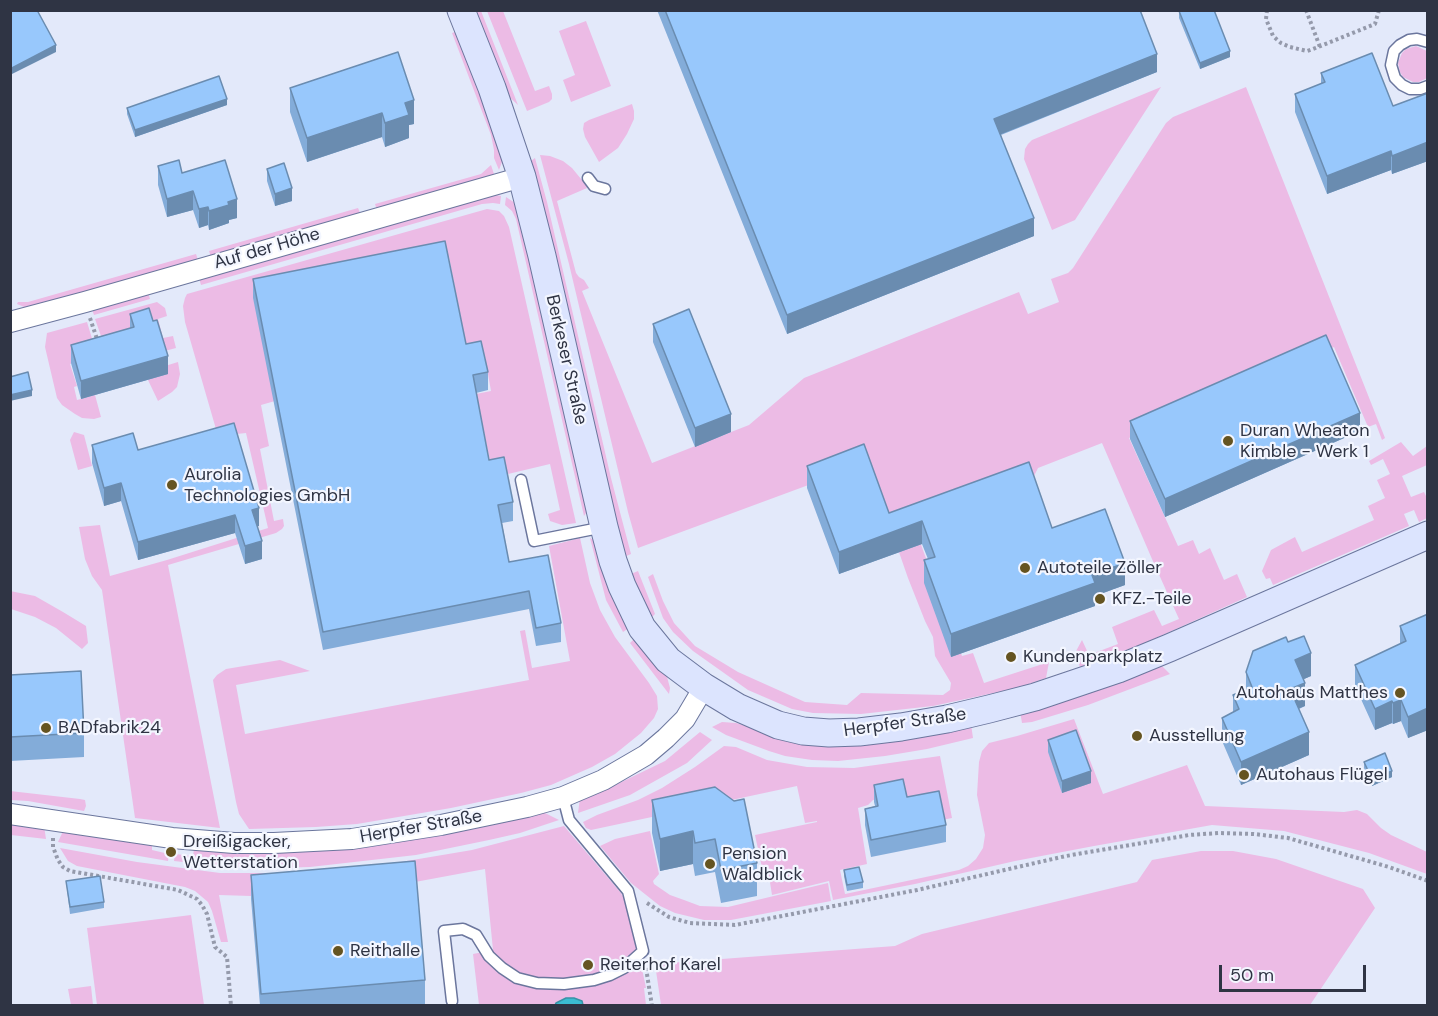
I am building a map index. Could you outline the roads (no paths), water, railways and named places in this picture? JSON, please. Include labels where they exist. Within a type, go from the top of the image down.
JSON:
[{"type":"main road","name":"Berkeser Straße","points":[[461,10],[492,88],[522,177],[613,561],[642,628],[668,660],[704,687]]},
{"type":"main road","name":"Herpfer Straße","points":[[704,687],[737,707],[778,725],[803,731],[859,732],[947,719],[1035,697],[1118,669],[1428,535]]},
{"type":"street","name":"Auf der Höhe","points":[[11,321],[86,302],[522,177]]},
{"type":"street","name":"Herpfer Straße","points":[[10,814],[201,841],[274,843],[352,839],[441,825],[527,807],[562,797],[603,780],[646,754],[666,738],[685,718],[704,687]]},
{"type":"lane","points":[[1428,42],[1417,39],[1400,45],[1394,51],[1391,65],[1395,78],[1402,85],[1410,89],[1428,86]]},
{"type":"lane","points":[[588,178],[594,186],[605,189]]},
{"type":"lane","points":[[521,480],[534,541],[604,527]]},
{"type":"lane","points":[[452,1001],[444,931],[463,929],[476,935],[489,956],[502,968],[517,978],[537,983],[564,984],[594,980],[624,968],[643,951],[628,891],[569,820],[562,797]]},
{"type":"water","points":[[566,998],[582,1001],[583,1005],[555,1005]]},
{"type":"place","name":"Duran Wheaton Kimble - Werk 1","points":[[1228,441]]},
{"type":"place","name":"Aurolia Technologies GmbH","points":[[172,485]]},
{"type":"place","name":"Autoteile Zöller","points":[[1025,568]]},
{"type":"place","name":"KFZ.-Teile","points":[[1100,599]]},
{"type":"place","name":"Kundenparkplatz","points":[[1011,657]]},
{"type":"place","name":"Autohaus Matthes","points":[[1400,693]]},
{"type":"place","name":"BADfabrik24","points":[[46,728]]},
{"type":"place","name":"Ausstellung","points":[[1137,736]]},
{"type":"place","name":"Autohaus Flügel","points":[[1244,775]]},
{"type":"place","name":"Dreißigacker, Wetterstation","points":[[171,852]]},
{"type":"place","name":"Pension Waldblick","points":[[710,864]]},
{"type":"place","name":"Reithalle","points":[[338,951]]},
{"type":"place","name":"Reiterhof Karel","points":[[588,965]]}]
